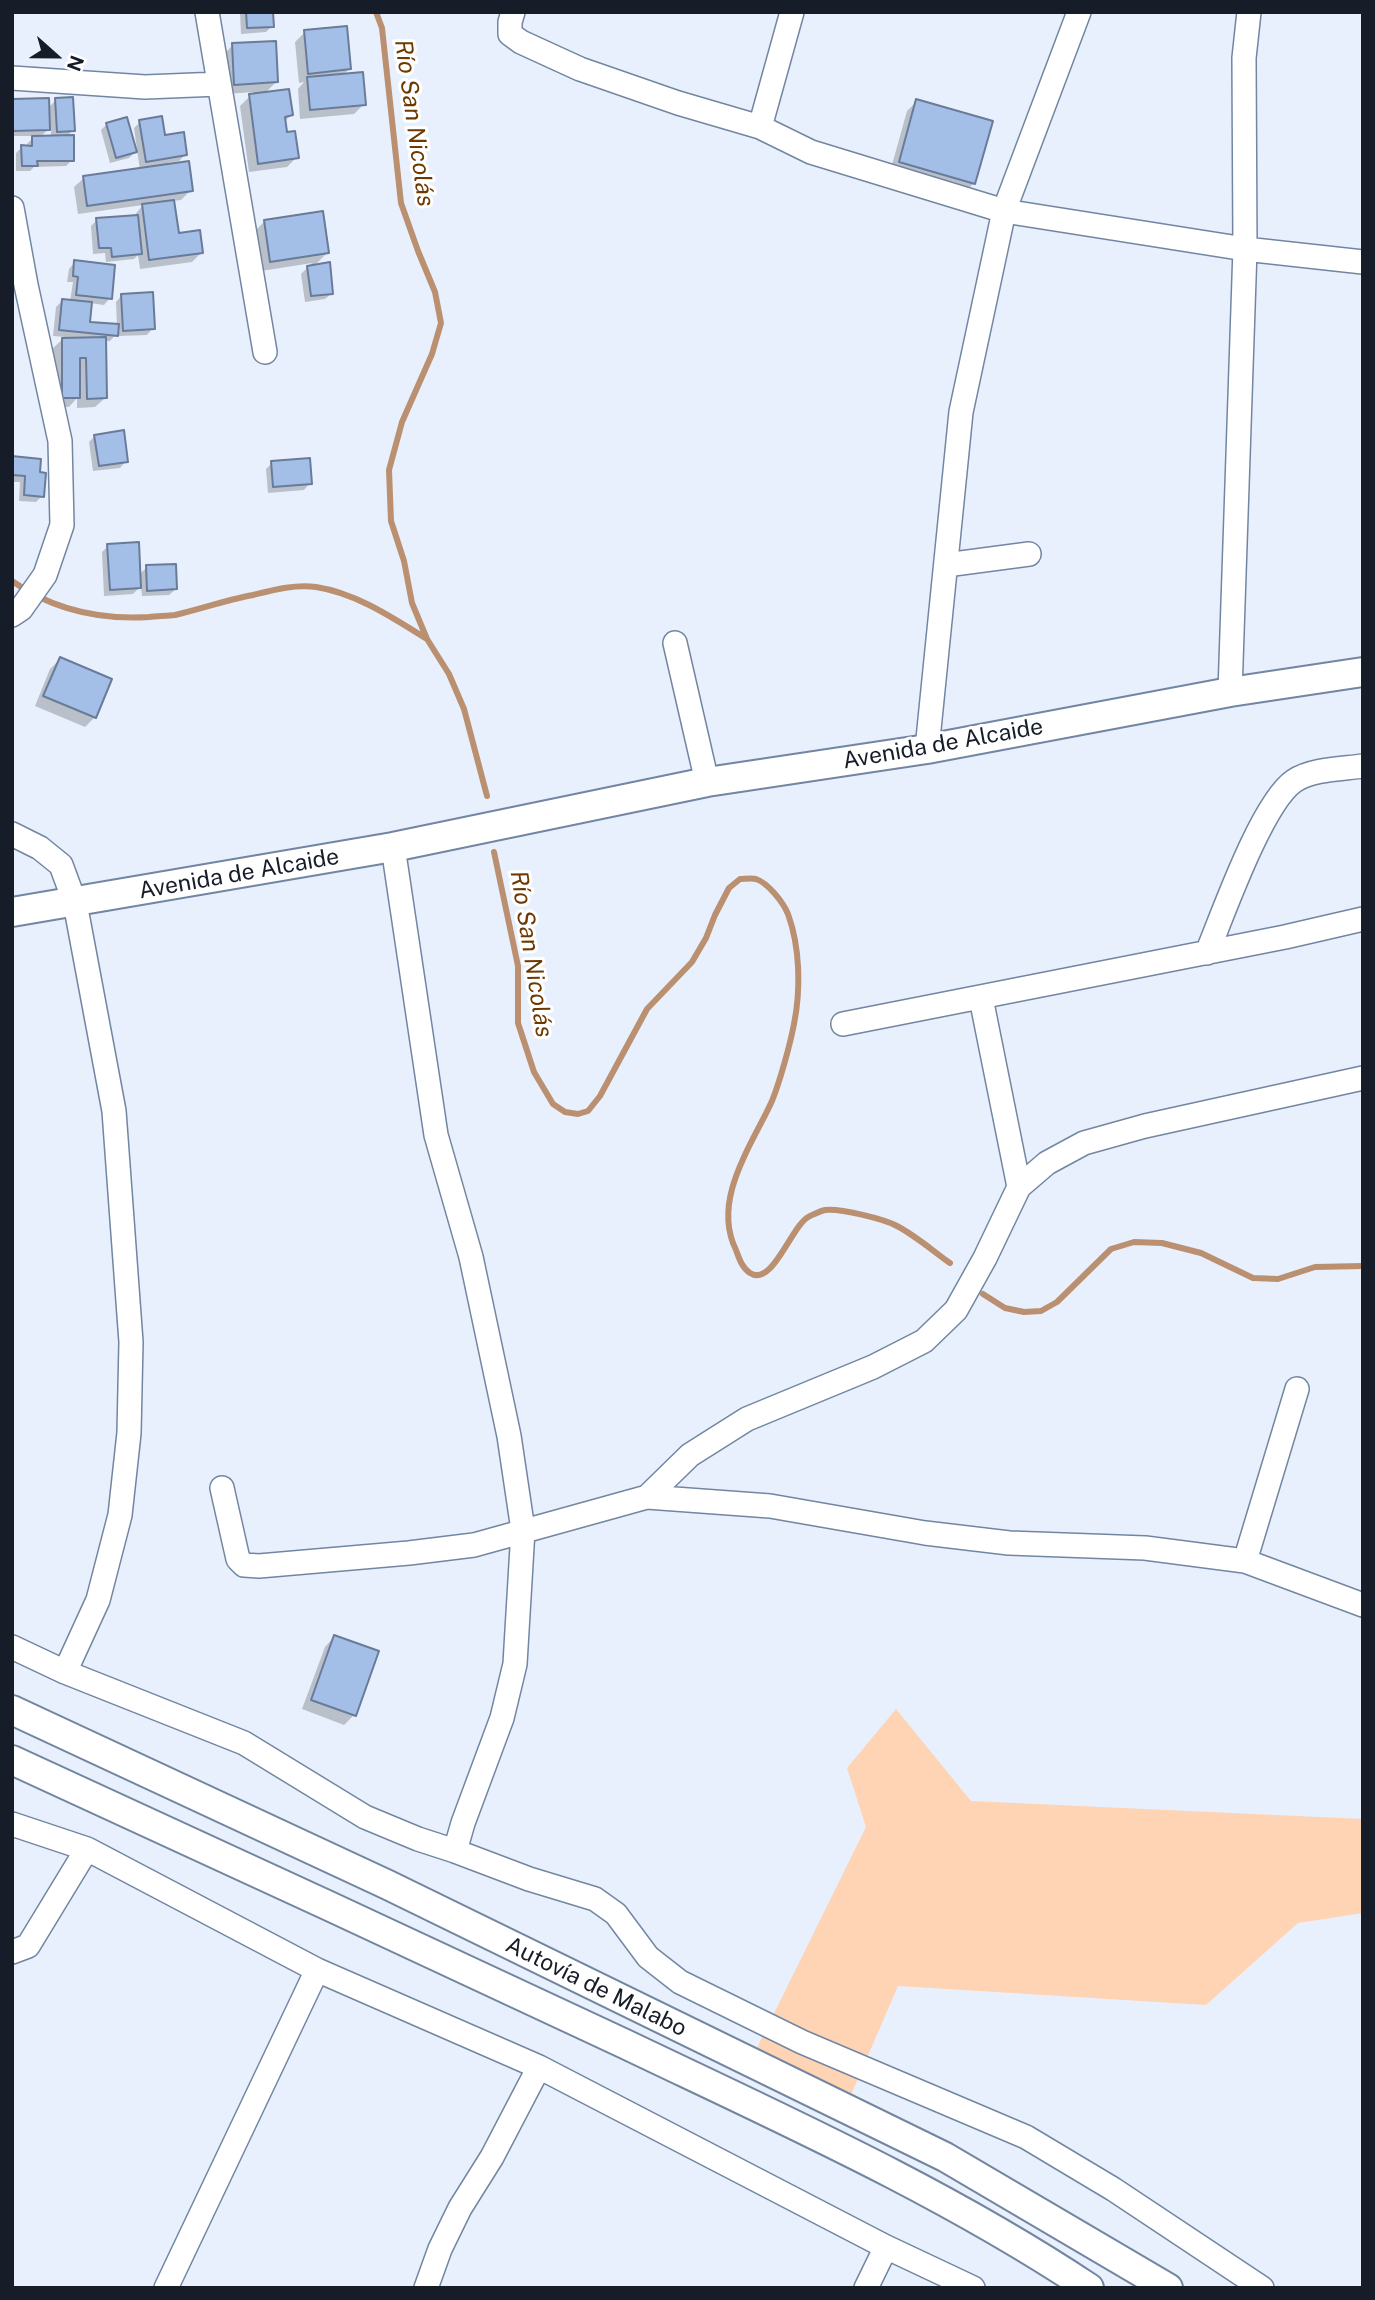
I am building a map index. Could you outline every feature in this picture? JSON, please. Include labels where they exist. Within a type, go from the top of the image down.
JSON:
[{"type":"main road","name":"Avenida de Alcaide","points":[[12,912],[393,847],[706,782],[927,749],[1230,692],[1363,672]]},
{"type":"main road","name":"Autovía de Malabo","points":[[12,1710],[388,1885],[945,2157],[1168,2288]]},
{"type":"main road","name":"Autovía de Malabo","points":[[12,1760],[709,2084],[903,2179],[1040,2255],[1089,2288]]},
{"type":"street","points":[[207,12],[265,352]]},
{"type":"street","points":[[513,12],[510,34],[521,42],[580,69],[678,103],[760,127],[811,152],[1004,211],[1245,249],[1363,262]]},
{"type":"street","points":[[760,127],[793,12]]},
{"type":"street","points":[[927,749],[961,412],[1004,211],[1079,12]]},
{"type":"street","points":[[1230,692],[1245,249],[1244,58],[1249,12]]},
{"type":"street","points":[[12,78],[145,88],[219,84]]},
{"type":"street","points":[[13,216],[60,440],[62,525],[45,575],[17,612]]},
{"type":"street","points":[[946,565],[1029,554]]},
{"type":"street","points":[[675,643],[706,782]]},
{"type":"street","points":[[1207,953],[1248,855],[1275,802],[1295,780],[1316,773],[1363,766]]},
{"type":"street","points":[[12,834],[40,848],[61,865],[75,903],[114,1111],[131,1342],[129,1433],[120,1516],[98,1600],[65,1672]]},
{"type":"street","points":[[393,847],[436,1135],[471,1257],[509,1436],[523,1530],[515,1664],[502,1717],[455,1850]]},
{"type":"street","points":[[843,1024],[1207,953],[1363,919]]},
{"type":"street","points":[[981,998],[1020,1187]]},
{"type":"street","points":[[647,1497],[690,1455],[747,1419],[873,1367],[924,1341],[956,1310],[1020,1187],[1047,1163],[1084,1143],[1145,1126],[1363,1078]]},
{"type":"street","points":[[1245,1561],[1297,1389]]},
{"type":"street","points":[[222,1488],[235,1551],[244,1565],[409,1553],[474,1545],[647,1497],[770,1506],[925,1533],[1009,1543],[1145,1548],[1245,1561],[1363,1605]]},
{"type":"street","points":[[12,1647],[65,1672],[244,1743],[365,1817],[529,1879],[595,1899],[616,1914],[648,1957],[680,1982],[802,2042],[1026,2137],[1113,2189],[1262,2288]]},
{"type":"street","points":[[12,1824],[87,1849],[317,1970],[539,2067],[886,2247],[973,2288]]},
{"type":"street","points":[[12,1952],[29,1946],[87,1849]]},
{"type":"street","points":[[166,2288],[317,1970]]},
{"type":"street","points":[[426,2288],[440,2249],[460,2208],[492,2157],[539,2067]]},
{"type":"street","points":[[866,2288],[886,2247]]},
{"type":"shaded area","points":[[896,1709],[971,1801],[1363,1819],[1363,1913],[1298,1923],[1206,2005],[898,1986],[841,2118],[747,2068],[866,1827],[847,1768]]},
{"type":"building","points":[[246,12],[273,12],[274,27],[247,28]]},
{"type":"building","points":[[347,26],[351,69],[308,74],[304,30]]},
{"type":"building","points":[[276,41],[278,82],[234,85],[232,43]]},
{"type":"building","points":[[363,72],[366,105],[310,110],[307,77]]},
{"type":"building","points":[[289,89],[293,115],[285,117],[287,132],[295,131],[299,158],[258,164],[249,94]]},
{"type":"building","points":[[73,97],[75,131],[57,132],[55,98]]},
{"type":"building","points":[[49,98],[50,130],[12,131],[12,99]]},
{"type":"building","points":[[916,99],[993,121],[975,184],[899,162]]},
{"type":"building","points":[[162,116],[165,135],[184,132],[187,155],[146,162],[139,120]]},
{"type":"building","points":[[127,117],[137,152],[116,158],[106,123]]},
{"type":"building","points":[[74,135],[74,161],[37,161],[38,166],[22,166],[21,145],[32,146],[32,136]]},
{"type":"building","points":[[189,161],[193,191],[87,206],[83,176]]},
{"type":"building","points":[[174,200],[179,233],[200,230],[203,253],[149,260],[142,204]]},
{"type":"building","points":[[323,211],[329,253],[270,262],[264,220]]},
{"type":"building","points":[[138,215],[142,254],[112,257],[111,248],[99,248],[96,218]]},
{"type":"building","points":[[74,260],[115,265],[112,299],[76,295],[78,277],[73,276]]},
{"type":"building","points":[[330,262],[333,294],[311,296],[307,266]]},
{"type":"building","points":[[153,292],[155,329],[123,331],[121,294]]},
{"type":"building","points":[[62,299],[92,302],[90,322],[119,324],[118,336],[59,330]]},
{"type":"building","points":[[106,337],[107,398],[87,399],[86,358],[80,358],[80,398],[62,398],[62,338]]},
{"type":"building","points":[[124,430],[128,462],[99,466],[94,435]]},
{"type":"building","points":[[12,456],[41,459],[40,472],[46,473],[44,497],[24,495],[25,476],[12,475]]},
{"type":"building","points":[[310,458],[312,484],[273,487],[271,461]]},
{"type":"building","points":[[139,542],[141,588],[110,590],[107,544]]},
{"type":"building","points":[[176,564],[177,589],[147,591],[146,565]]},
{"type":"building","points":[[60,657],[112,679],[96,718],[43,696]]},
{"type":"building","points":[[334,1635],[379,1651],[356,1716],[311,1700]]},
{"type":"waterway","name":"Río San Nicolás","points":[[376,12],[382,28],[401,203],[435,292],[441,323],[432,354],[402,422],[389,470],[391,521],[404,561],[412,603],[427,639],[449,674],[464,709],[487,796]]},
{"type":"waterway","points":[[12,581],[60,606],[94,615],[130,618],[175,615],[276,589],[316,587],[360,601],[427,639]]},
{"type":"waterway","name":"Río San Nicolás","points":[[494,852],[518,966],[518,1023],[534,1072],[553,1104],[565,1112],[578,1114],[588,1111],[600,1096],[647,1009],[692,962],[729,888],[740,879],[756,879],[770,889],[786,909],[792,927],[797,954],[798,997],[792,1033],[772,1101],[745,1154],[731,1192],[728,1212],[730,1231],[741,1263],[750,1273],[758,1275],[767,1271],[803,1221],[825,1210],[862,1215],[897,1226],[950,1263]]},
{"type":"waterway","name":"Río San Nicolás","points":[[983,1294],[1005,1308],[1024,1312],[1041,1311],[1057,1302],[1111,1249],[1134,1242],[1162,1243],[1201,1253],[1253,1278],[1278,1279],[1315,1267],[1363,1266]]}]
